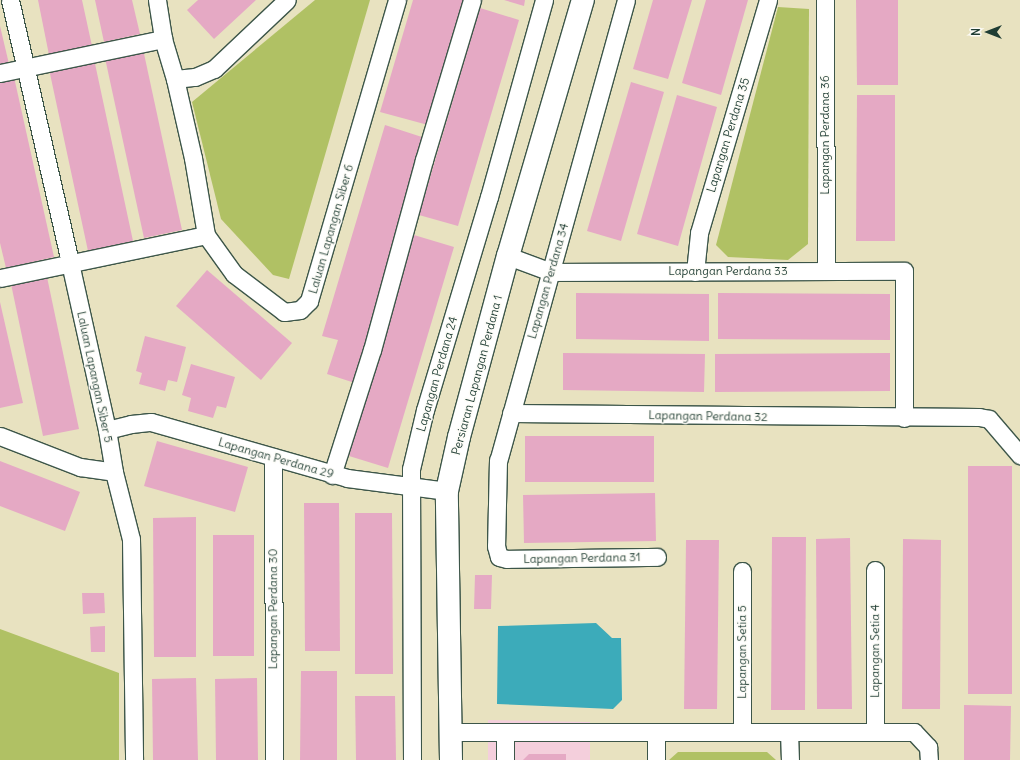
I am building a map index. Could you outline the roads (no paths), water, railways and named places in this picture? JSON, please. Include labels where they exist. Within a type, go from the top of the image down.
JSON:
[{"type":"street","name":"Laluan Lapangan Siber 5","points":[[10,0],[107,430],[114,472],[131,539],[134,760]]},
{"type":"street","name":"Laluan Lapangan Siber 6","points":[[157,0],[163,39],[175,79],[192,158],[206,235],[234,274],[284,312],[300,310],[310,301],[397,0]]},
{"type":"street","points":[[175,79],[195,77],[214,69],[287,0]]},
{"type":"street","points":[[332,475],[372,350],[424,160],[472,0]]},
{"type":"street","name":"Lapangan Perdana 24","points":[[412,760],[411,469],[425,410],[544,0]]},
{"type":"street","name":"Persiaran Lapangan Perdana 1","points":[[451,760],[447,491],[459,437],[508,256],[582,0]]},
{"type":"street","name":"Lapangan Perdana 34","points":[[507,559],[499,557],[496,546],[498,460],[626,0]]},
{"type":"street","name":"Lapangan Perdana 35","points":[[695,272],[699,233],[768,0]]},
{"type":"street","name":"Lapangan Perdana 36","points":[[825,0],[826,271]]},
{"type":"street","points":[[0,74],[163,39]]},
{"type":"street","points":[[0,278],[206,235]]},
{"type":"street","points":[[508,256],[551,272]]},
{"type":"street","name":"Lapangan Perdana 33","points":[[551,272],[904,271],[904,418]]},
{"type":"street","name":"Lapangan Perdana 32","points":[[511,413],[989,419],[1020,455]]},
{"type":"street","name":"Lapangan Perdana 29","points":[[107,430],[131,424],[151,422],[332,475],[412,488],[447,491]]},
{"type":"street","points":[[0,436],[80,467],[114,472]]},
{"type":"street","name":"Lapangan Perdana 30","points":[[273,457],[274,760]]},
{"type":"street","name":"Lapangan Perdana 31","points":[[507,559],[657,557]]},
{"type":"street","name":"Lapangan Setia 4","points":[[875,570],[875,732]]},
{"type":"street","name":"Lapangan Setia 5","points":[[742,571],[742,732]]},
{"type":"street","points":[[451,732],[914,732],[928,747],[929,760]]},
{"type":"street","points":[[505,732],[505,760]]},
{"type":"street","points":[[656,732],[656,760]]},
{"type":"street","points":[[789,732],[790,760]]},
{"type":"water","points":[[596,623],[612,638],[621,638],[622,700],[613,709],[497,704],[498,626]]}]
